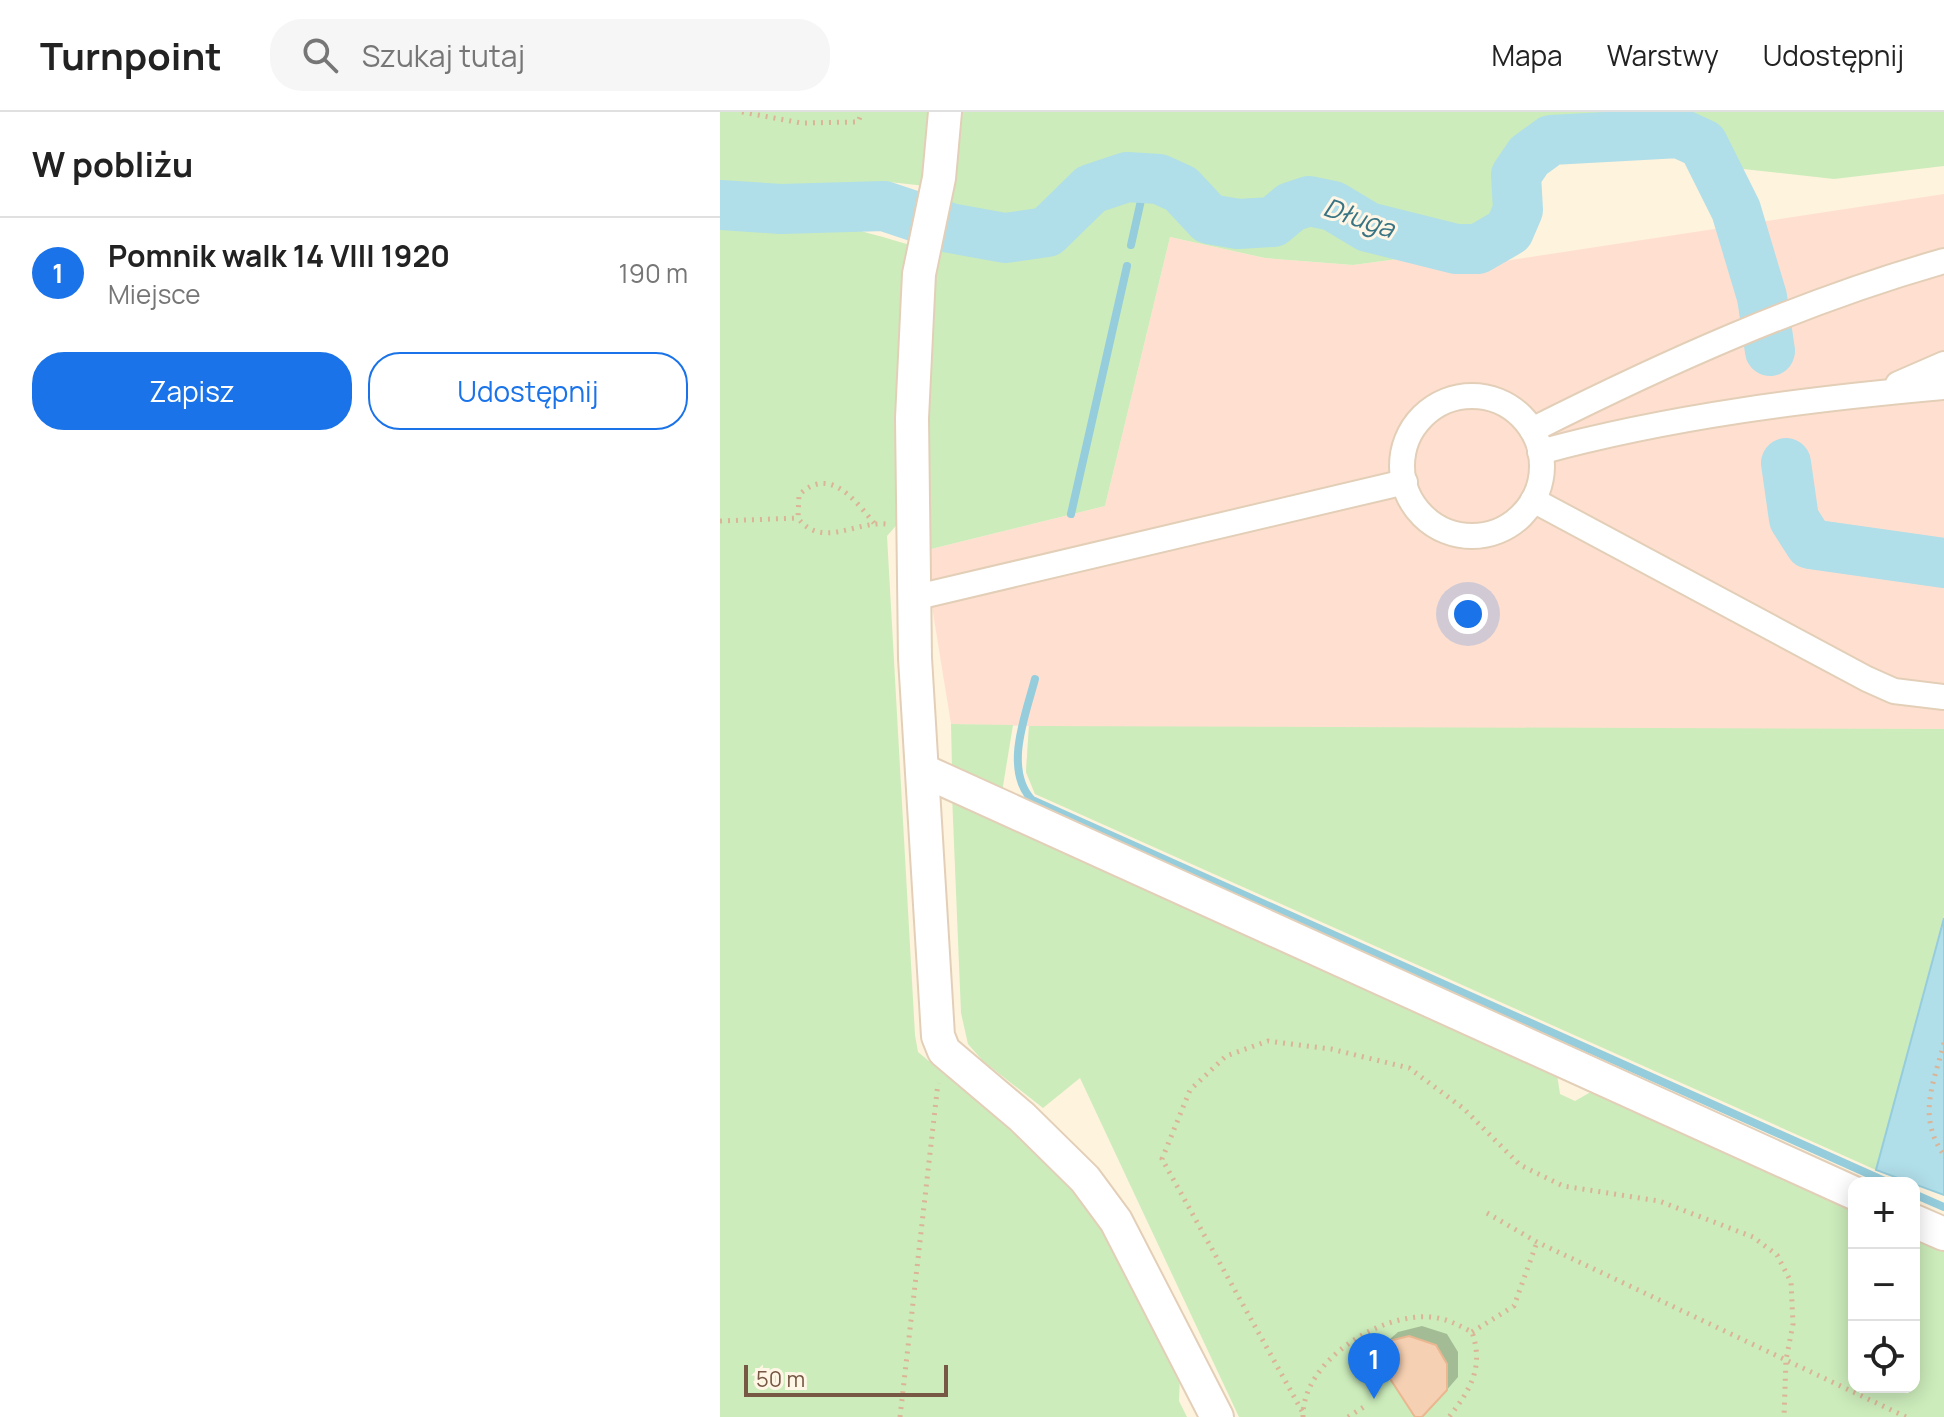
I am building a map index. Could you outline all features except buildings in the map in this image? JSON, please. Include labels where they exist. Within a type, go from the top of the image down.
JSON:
[{"type":"street","points":[[945,112],[939,178],[919,274],[914,322],[911,527],[937,1025],[944,1051],[1022,1117],[1085,1179],[1116,1221],[1217,1417]]},
{"type":"street","points":[[1536,441],[1716,341],[1944,261]]},
{"type":"street","points":[[1878,393],[1944,364]]},
{"type":"street","points":[[1536,441],[1878,393],[1944,387]]},
{"type":"street","points":[[1469,396],[1492,399],[1513,409],[1536,441],[1543,468],[1533,500],[1509,526],[1487,535],[1464,536],[1442,530],[1423,516],[1410,498],[1405,482],[1404,452],[1412,431],[1426,413],[1446,401],[1469,396]]},
{"type":"street","points":[[913,598],[1405,482]]},
{"type":"street","points":[[1533,500],[1867,679],[1894,691],[1944,697]]},
{"type":"street","points":[[924,771],[1848,1190]]},
{"type":"street","points":[[1920,1224],[1944,1234]]},
{"type":"path","points":[[742,112],[801,123],[858,122],[862,112]]},
{"type":"path","points":[[798,518],[799,495],[808,486],[824,482],[850,495],[874,523]]},
{"type":"path","points":[[720,521],[798,518],[812,531],[829,534],[874,523],[911,527]]},
{"type":"path","points":[[1302,1414],[1162,1159],[1190,1090],[1226,1056],[1268,1041],[1331,1049],[1409,1068],[1463,1108],[1520,1165],[1563,1186],[1659,1201],[1753,1237],[1777,1255],[1791,1282],[1793,1324],[1786,1360],[1784,1417]]},
{"type":"path","points":[[1944,1043],[1928,1115],[1931,1136],[1944,1155]]},
{"type":"path","points":[[900,1417],[944,1051]]},
{"type":"path","points":[[1487,1213],[1537,1242],[1906,1417]]},
{"type":"path","points":[[1472,1332],[1514,1306],[1537,1242]]},
{"type":"path","points":[[1302,1414],[1313,1380],[1324,1366],[1378,1326],[1398,1320],[1430,1317],[1450,1321],[1472,1332],[1478,1356],[1469,1392],[1449,1417]]},
{"type":"path","points":[[1348,1417],[1367,1405]]},
{"type":"shaded area","points":[[1944,194],[1944,918],[1876,1170],[1640,1025],[1035,794],[1026,772],[1029,726],[951,724],[923,551],[1105,506],[1170,237],[1265,258],[1353,265],[1420,256],[1478,265]]},
{"type":"green space","points":[[720,112],[935,112],[926,186],[889,182],[792,203],[720,193]]},
{"type":"green space","points":[[955,112],[1944,112],[1944,166],[1834,179],[1734,168],[1714,131],[1675,121],[1617,118],[1559,125],[1537,131],[1521,140],[1511,153],[1506,167],[1498,219],[1489,227],[1474,232],[1454,233],[1416,225],[1323,189],[1298,191],[1249,208],[1224,207],[1213,201],[1184,172],[1164,164],[1143,161],[1113,166],[1091,175],[1032,221],[1018,225],[995,225],[962,217],[942,207]]},
{"type":"green space","points":[[1139,188],[1163,192],[1181,203],[1197,222],[1239,235],[1286,231],[1305,219],[1322,217],[1374,243],[1420,256],[1353,265],[1265,258],[1170,237],[1105,506],[923,551],[930,246],[1048,246],[1115,196]]},
{"type":"green space","points":[[720,224],[764,231],[840,227],[914,246],[900,521],[887,536],[918,1052],[1073,1181],[1109,1230],[1180,1374],[1179,1401],[1187,1417],[720,1417]]},
{"type":"green space","points":[[951,724],[1013,725],[1002,792],[952,768]]},
{"type":"green space","points":[[1029,726],[1944,729],[1944,914],[1876,1170],[1035,794],[1026,772]]},
{"type":"green space","points":[[952,795],[1556,1068],[1560,1094],[1575,1101],[1596,1089],[1848,1204],[1848,1393],[1920,1393],[1920,1238],[1944,1249],[1944,1417],[1239,1417],[1080,1078],[1043,1108],[983,1061],[968,1044],[961,1013]]},
{"type":"water","points":[[1944,918],[1944,1195],[1920,1186],[1920,1177],[1895,1177],[1876,1170]]},
{"type":"waterway","name":"Długa","points":[[720,205],[781,209],[884,206],[950,228],[1005,238],[1047,232],[1091,189],[1127,177],[1159,179],[1181,189],[1209,219],[1238,224],[1273,222],[1291,207],[1309,201],[1333,206],[1368,227],[1456,249],[1478,249],[1509,231],[1518,210],[1516,175],[1529,156],[1551,140],[1679,133],[1703,144],[1736,210],[1762,297],[1770,351]]},
{"type":"waterway","points":[[1131,245],[1146,178]]},
{"type":"waterway","points":[[1071,514],[1127,266]]},
{"type":"waterway","name":"Długa","points":[[1786,463],[1794,519],[1810,544],[1944,563]]},
{"type":"waterway","points":[[1035,679],[1022,724],[1018,757],[1023,787],[1032,800],[1876,1177]]},
{"type":"waterway","points":[[1920,1197],[1944,1207]]},
{"type":"place","name":"Pomnik walk 14 VIII 1920","points":[[1374,1399]]}]
